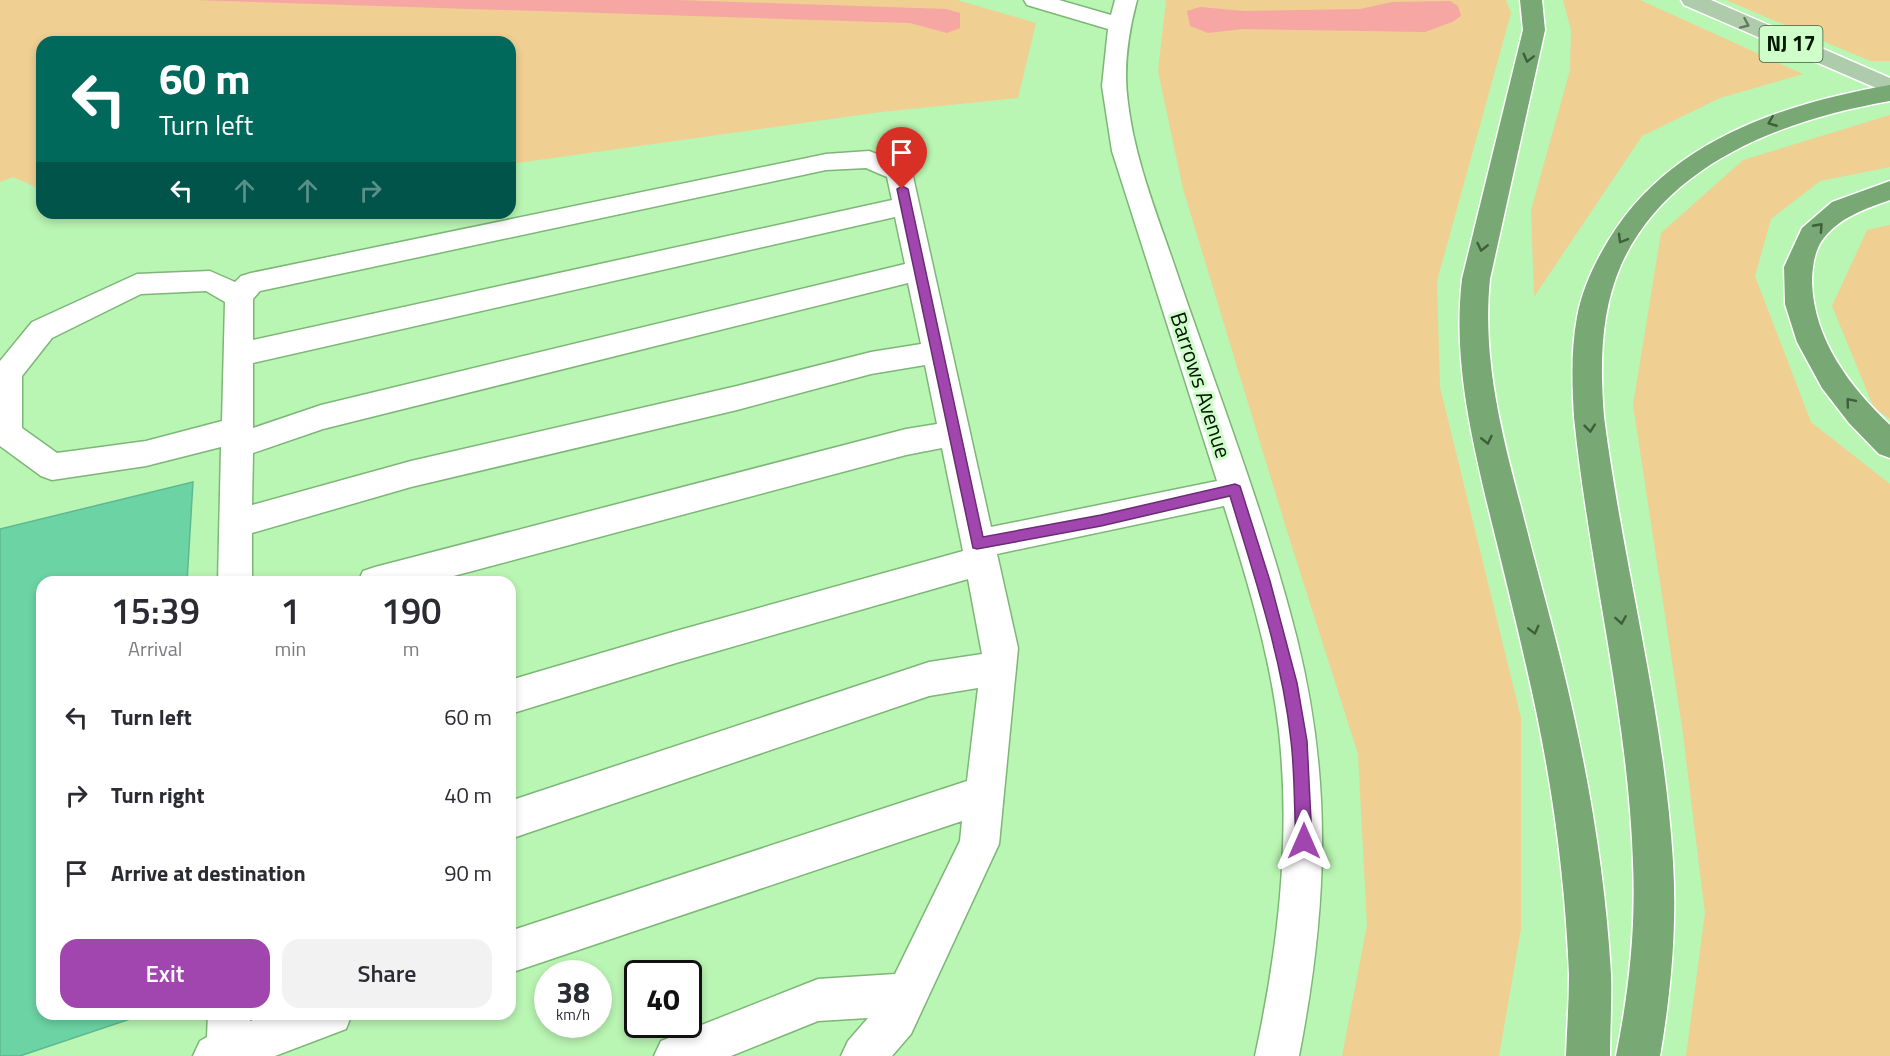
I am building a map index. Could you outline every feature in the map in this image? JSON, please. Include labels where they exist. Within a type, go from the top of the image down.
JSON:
[{"type":"highway","points":[[1531,0],[1534,30],[1481,252],[1473,307],[1473,339],[1480,404],[1487,438],[1560,731],[1575,814],[1585,885],[1588,938],[1588,1056]]},
{"type":"highway","points":[[1638,1056],[1651,972],[1654,889],[1652,848],[1643,758],[1593,455],[1588,403],[1587,356],[1592,313],[1605,272],[1621,238],[1662,188],[1687,167],[1742,135],[1780,119],[1828,104],[1890,93]]},
{"type":"highway","points":[[1890,190],[1852,202],[1834,212],[1820,225],[1808,239],[1801,255],[1796,291],[1806,332],[1829,375],[1864,419],[1890,445]]},
{"type":"main road","name":"NJ 17","points":[[1692,0],[1890,87]]},
{"type":"street","points":[[1035,0],[1119,24]]},
{"type":"street","name":"Barrows Avenue","points":[[1126,0],[1119,24],[1114,62],[1114,87],[1121,136],[1263,581],[1289,683],[1299,741],[1304,800],[1304,862],[1299,934],[1288,1008],[1277,1056]]},
{"type":"street","points":[[235,576],[239,297],[251,283],[826,162],[869,159],[899,172],[1000,648],[979,844],[896,1019],[863,1056]]},
{"type":"street","points":[[238,355],[375,322],[906,206]]},
{"type":"street","points":[[239,297],[210,282],[137,284],[42,330],[4,374],[6,434],[52,467],[108,461],[237,438],[919,270]]},
{"type":"street","points":[[236,524],[411,474],[737,398],[871,363],[937,352]]},
{"type":"street","points":[[398,576],[906,442],[954,433]]},
{"type":"street","points":[[516,695],[979,552],[1101,520],[1235,490]]},
{"type":"street","points":[[516,818],[929,679],[998,668]]},
{"type":"street","points":[[516,950],[984,795]]},
{"type":"street","points":[[676,1056],[818,1000],[908,994]]},
{"type":"street","points":[[225,1044],[310,1020]]},
{"type":"shaded area","points":[[0,0],[957,0],[1036,23],[1018,98],[881,112],[516,163],[516,36],[36,36],[36,187],[13,177],[0,182]]},
{"type":"shaded area","points":[[195,0],[676,0],[946,9],[960,13],[960,28],[947,33],[910,23]]},
{"type":"shaded area","points":[[1166,0],[1506,0],[1511,13],[1437,281],[1440,387],[1521,718],[1521,929],[1499,1056],[1342,1056],[1367,925],[1358,754],[1287,531],[1183,189],[1158,71]]},
{"type":"shaded area","points":[[1563,0],[1640,0],[1803,74],[1720,98],[1642,136],[1534,297],[1531,210],[1570,70],[1571,30]]},
{"type":"shaded area","points":[[1726,0],[1890,0],[1890,61],[1870,61]]},
{"type":"shaded area","points":[[1450,1],[1458,6],[1461,16],[1452,22],[1425,32],[1243,29],[1208,33],[1190,26],[1187,11],[1200,7],[1244,11],[1360,9],[1392,2]]},
{"type":"shaded area","points":[[1890,115],[1890,167],[1820,181],[1771,219],[1755,276],[1811,422],[1890,484],[1890,1056],[1686,1056],[1705,913],[1682,727],[1633,405],[1661,233],[1743,160]]},
{"type":"shaded area","points":[[1890,225],[1890,419],[1874,408],[1832,306],[1867,230]]},
{"type":"building","points":[[193,482],[187,576],[36,576],[36,1020],[127,1020],[20,1056],[0,1056],[0,529]]},
{"type":"route","points":[[902,189],[977,543],[1101,520],[1235,490],[1263,581],[1289,683],[1299,741],[1304,800],[1304,841]]}]
